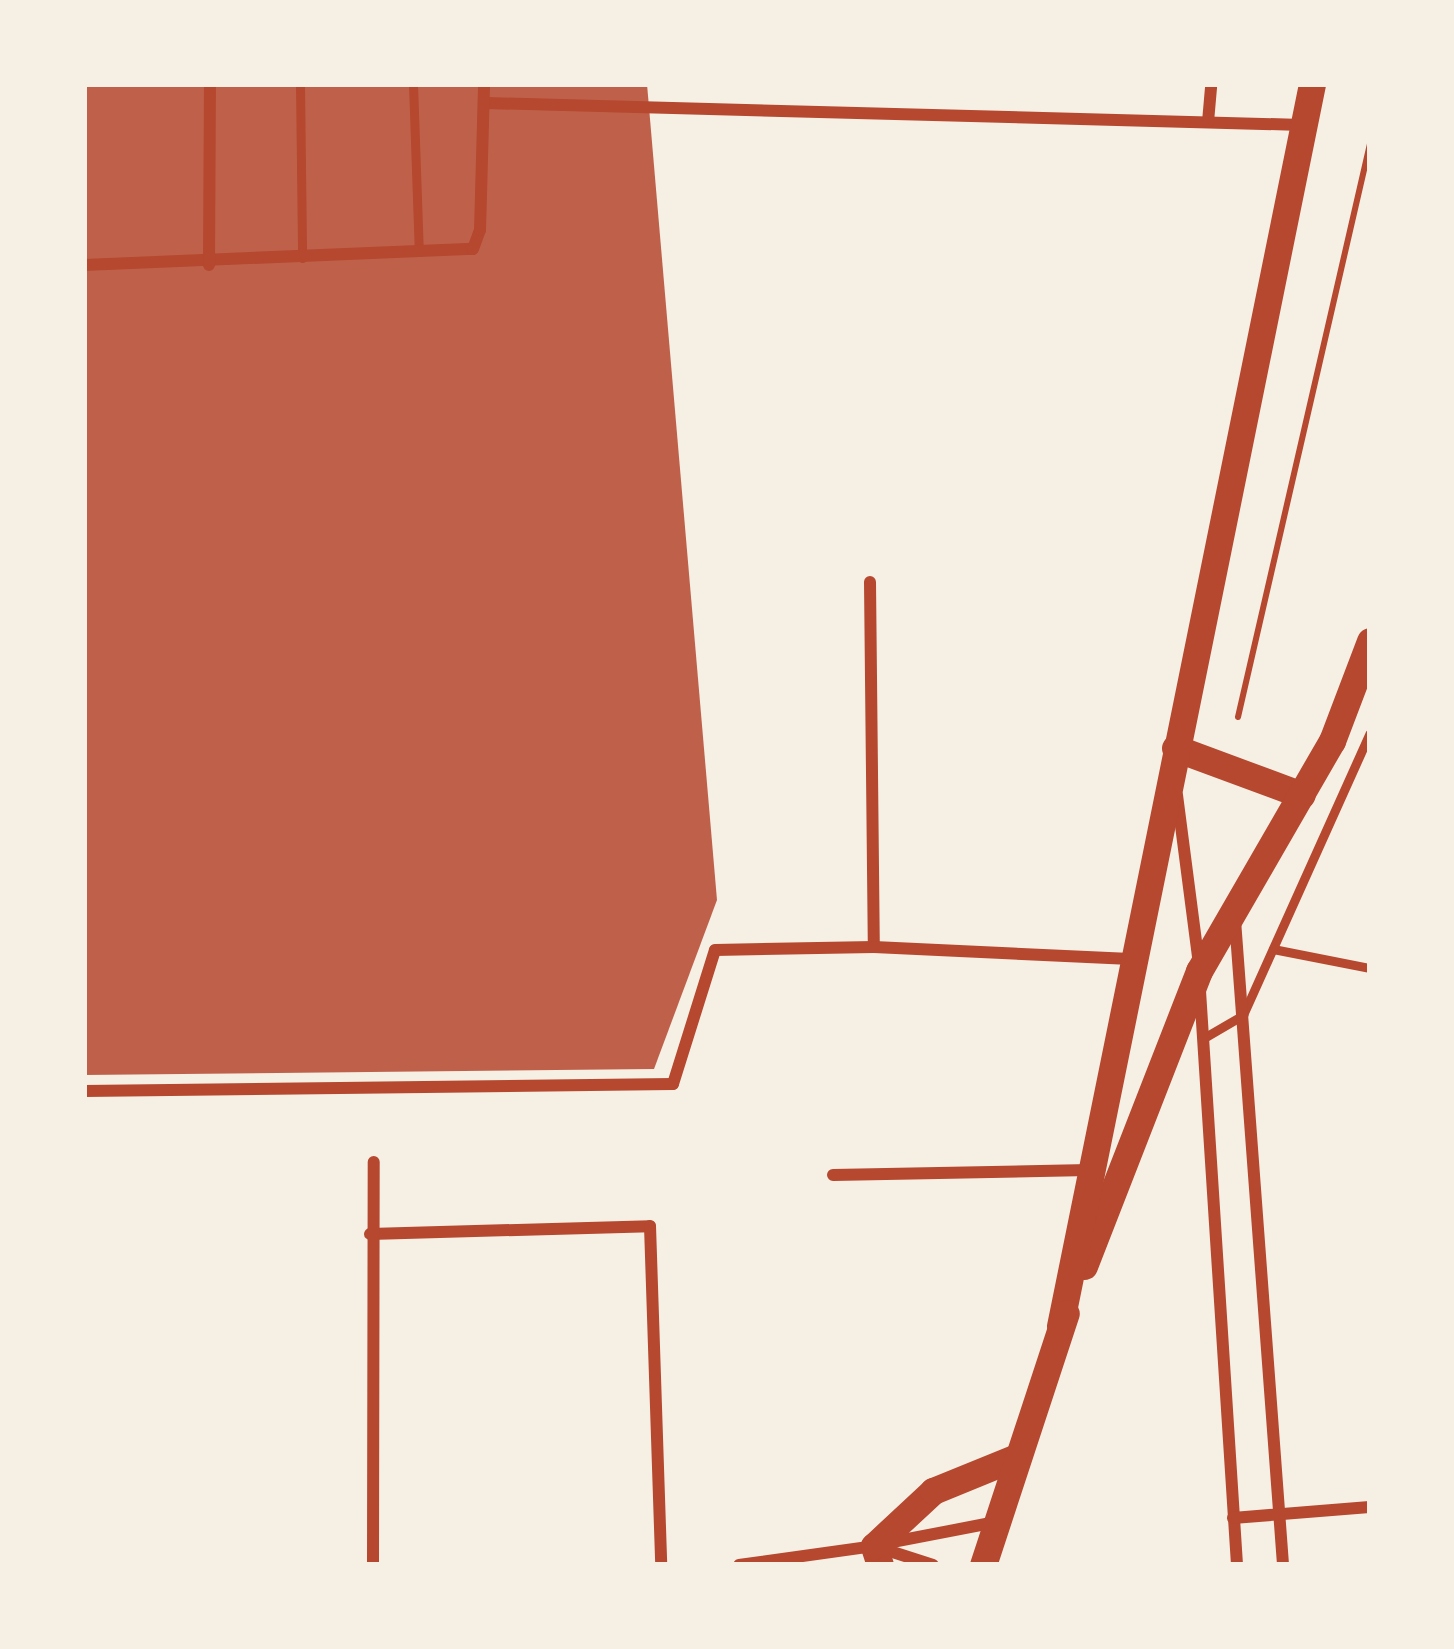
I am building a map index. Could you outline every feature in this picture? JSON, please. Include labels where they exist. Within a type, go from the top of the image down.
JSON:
[{"type":"main road","points":[[1060,1326],[1312,84]]},
{"type":"main road","points":[[983,1565],[1060,1326],[1199,971],[1302,795],[1370,641]]},
{"type":"main road","points":[[1174,755],[1302,795]]},
{"type":"main road","points":[[877,1556],[933,1492],[1014,1458]]},
{"type":"street","points":[[209,266],[210,84]]},
{"type":"street","points":[[84,265],[209,266],[472,249],[480,230],[484,84]]},
{"type":"street","points":[[1208,122],[1211,84]]},
{"type":"street","points":[[486,103],[1301,125]]},
{"type":"street","points":[[870,582],[874,947]]},
{"type":"street","points":[[1174,755],[1199,971],[1237,1565]]},
{"type":"street","points":[[1234,907],[1283,1565]]},
{"type":"street","points":[[84,1091],[673,1084],[715,950],[874,947],[1131,959]]},
{"type":"street","points":[[373,1565],[370,1234],[374,1162]]},
{"type":"street","points":[[832,1175],[1089,1170]]},
{"type":"street","points":[[370,1234],[650,1226],[661,1565]]},
{"type":"street","points":[[1233,1518],[1370,1508]]},
{"type":"street","points":[[739,1565],[877,1556],[998,1522]]},
{"type":"street","points":[[877,1556],[933,1565]]},
{"type":"lane","points":[[300,84],[302,258]]},
{"type":"lane","points":[[413,84],[419,252]]},
{"type":"lane","points":[[1202,1039],[1243,1015],[1370,733]]},
{"type":"lane","points":[[1273,949],[1370,968]]},
{"type":"path","points":[[1238,717],[1370,144]]},
{"type":"building","points":[[84,84],[647,84],[717,900],[654,1069],[84,1075]]}]
